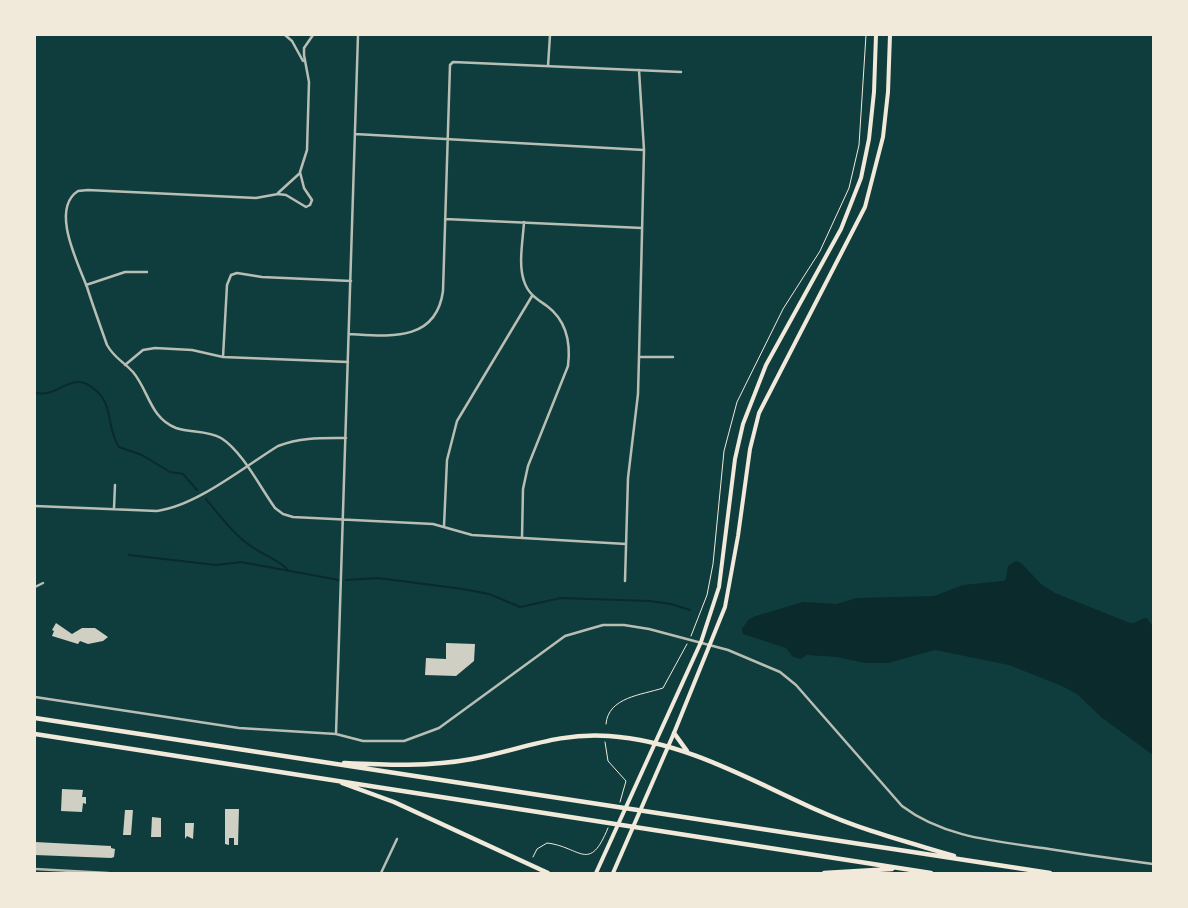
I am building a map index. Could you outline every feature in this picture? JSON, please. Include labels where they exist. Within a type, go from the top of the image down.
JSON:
[{"type":"highway","points":[[35,718],[1050,873]]},
{"type":"highway","points":[[674,733],[687,752]]},
{"type":"highway","points":[[35,734],[931,873]]},
{"type":"highway","points":[[320,762],[413,765],[448,763],[493,754],[550,738],[586,734],[628,738],[687,752],[819,811],[880,834],[969,861]]},
{"type":"highway","points":[[332,779],[394,802],[548,873]]},
{"type":"highway","points":[[824,873],[903,869]]},
{"type":"main road","points":[[596,873],[701,642],[719,587],[735,459],[743,424],[766,365],[841,229],[861,178],[869,139],[874,92],[876,35]]},
{"type":"main road","points":[[613,873],[674,733],[725,607],[738,536],[750,449],[759,413],[865,207],[877,168],[888,92],[890,35]]},
{"type":"street","points":[[285,35],[299,51],[305,64]]},
{"type":"street","points":[[313,35],[304,48],[309,82],[308,141],[300,172],[301,179],[311,199],[310,205],[306,207],[293,198],[278,194],[256,198],[83,190],[72,194],[68,200],[66,219],[68,239],[107,345],[114,357],[134,373],[157,415],[176,428],[201,431],[220,438],[234,450],[275,508],[282,514],[293,517],[444,526],[472,535],[626,544]]},
{"type":"street","points":[[336,734],[358,35]]},
{"type":"street","points":[[548,66],[550,35]]},
{"type":"street","points":[[349,334],[396,337],[416,331],[428,322],[437,311],[442,298],[450,65],[453,61],[681,72]]},
{"type":"street","points":[[624,581],[628,478],[636,411],[639,356],[644,150],[639,100],[640,70]]},
{"type":"street","points":[[355,134],[644,150]]},
{"type":"street","points":[[278,194],[300,172]]},
{"type":"street","points":[[445,219],[642,228]]},
{"type":"street","points":[[522,538],[523,489],[528,466],[568,366],[569,354],[569,341],[563,324],[550,309],[532,296],[523,279],[524,222]]},
{"type":"street","points":[[86,285],[125,272],[147,272]]},
{"type":"street","points":[[223,357],[227,285],[231,275],[237,273],[262,277],[351,281]]},
{"type":"street","points":[[444,526],[447,460],[455,427],[532,296]]},
{"type":"street","points":[[125,364],[143,350],[155,348],[192,350],[223,357],[348,362]]},
{"type":"street","points":[[639,356],[674,357]]},
{"type":"street","points":[[35,506],[157,511],[175,508],[291,441],[306,438],[346,438]]},
{"type":"street","points":[[114,508],[115,485]]},
{"type":"street","points":[[35,587],[43,583]]},
{"type":"street","points":[[35,697],[239,728],[336,734],[363,741],[384,742],[422,736],[439,728],[566,636],[584,629],[624,625],[711,645],[780,672],[796,685],[896,799],[920,820],[949,831],[973,837],[1153,864]]},
{"type":"street","points":[[381,873],[397,839]]},
{"type":"street","points":[[35,869],[108,873]]},
{"type":"path","points":[[606,724],[607,715],[617,702],[663,688],[685,647]]},
{"type":"path","points":[[605,742],[608,761],[626,781],[620,802]]},
{"type":"path","points":[[533,856],[537,848],[547,843],[590,854],[599,848],[608,828]]},
{"type":"water","points":[[1016,561],[1021,563],[1041,584],[1055,593],[1130,623],[1147,618],[1153,627],[1153,755],[1101,717],[1077,694],[1009,665],[935,650],[888,663],[865,663],[837,657],[807,655],[801,659],[793,657],[786,648],[743,634],[742,629],[749,619],[803,602],[836,604],[857,598],[934,596],[963,585],[1003,581],[1006,579],[1008,566]]},
{"type":"building","points":[[56,623],[72,634],[82,628],[95,628],[108,637],[103,641],[88,644],[80,641],[78,644],[52,636],[54,631],[52,630]]},
{"type":"building","points":[[446,643],[475,644],[474,661],[456,676],[425,675],[426,658],[446,659]]},
{"type":"building","points":[[62,789],[83,790],[82,797],[86,797],[86,804],[83,803],[82,812],[61,811]]},
{"type":"building","points":[[225,809],[239,809],[238,845],[234,845],[234,838],[229,838],[229,845],[225,844]]},
{"type":"building","points":[[125,810],[133,810],[131,835],[123,835]]},
{"type":"building","points":[[152,817],[161,818],[161,837],[151,837]]},
{"type":"building","points":[[185,823],[194,823],[193,839],[187,836],[185,839]]},
{"type":"building","points":[[35,842],[111,846],[111,848],[115,849],[114,857],[35,855]]},
{"type":"waterway","points":[[35,393],[49,393],[68,384],[85,383],[100,394],[104,401],[112,431],[119,447],[142,455],[170,472],[183,474],[197,490]]},
{"type":"waterway","points":[[206,499],[239,537],[252,547],[276,560],[288,570]]},
{"type":"waterway","points":[[129,555],[216,565],[241,562],[339,580]]},
{"type":"waterway","points":[[346,580],[378,578],[463,589],[489,594],[520,607],[561,598],[649,601],[671,604],[690,610]]}]
